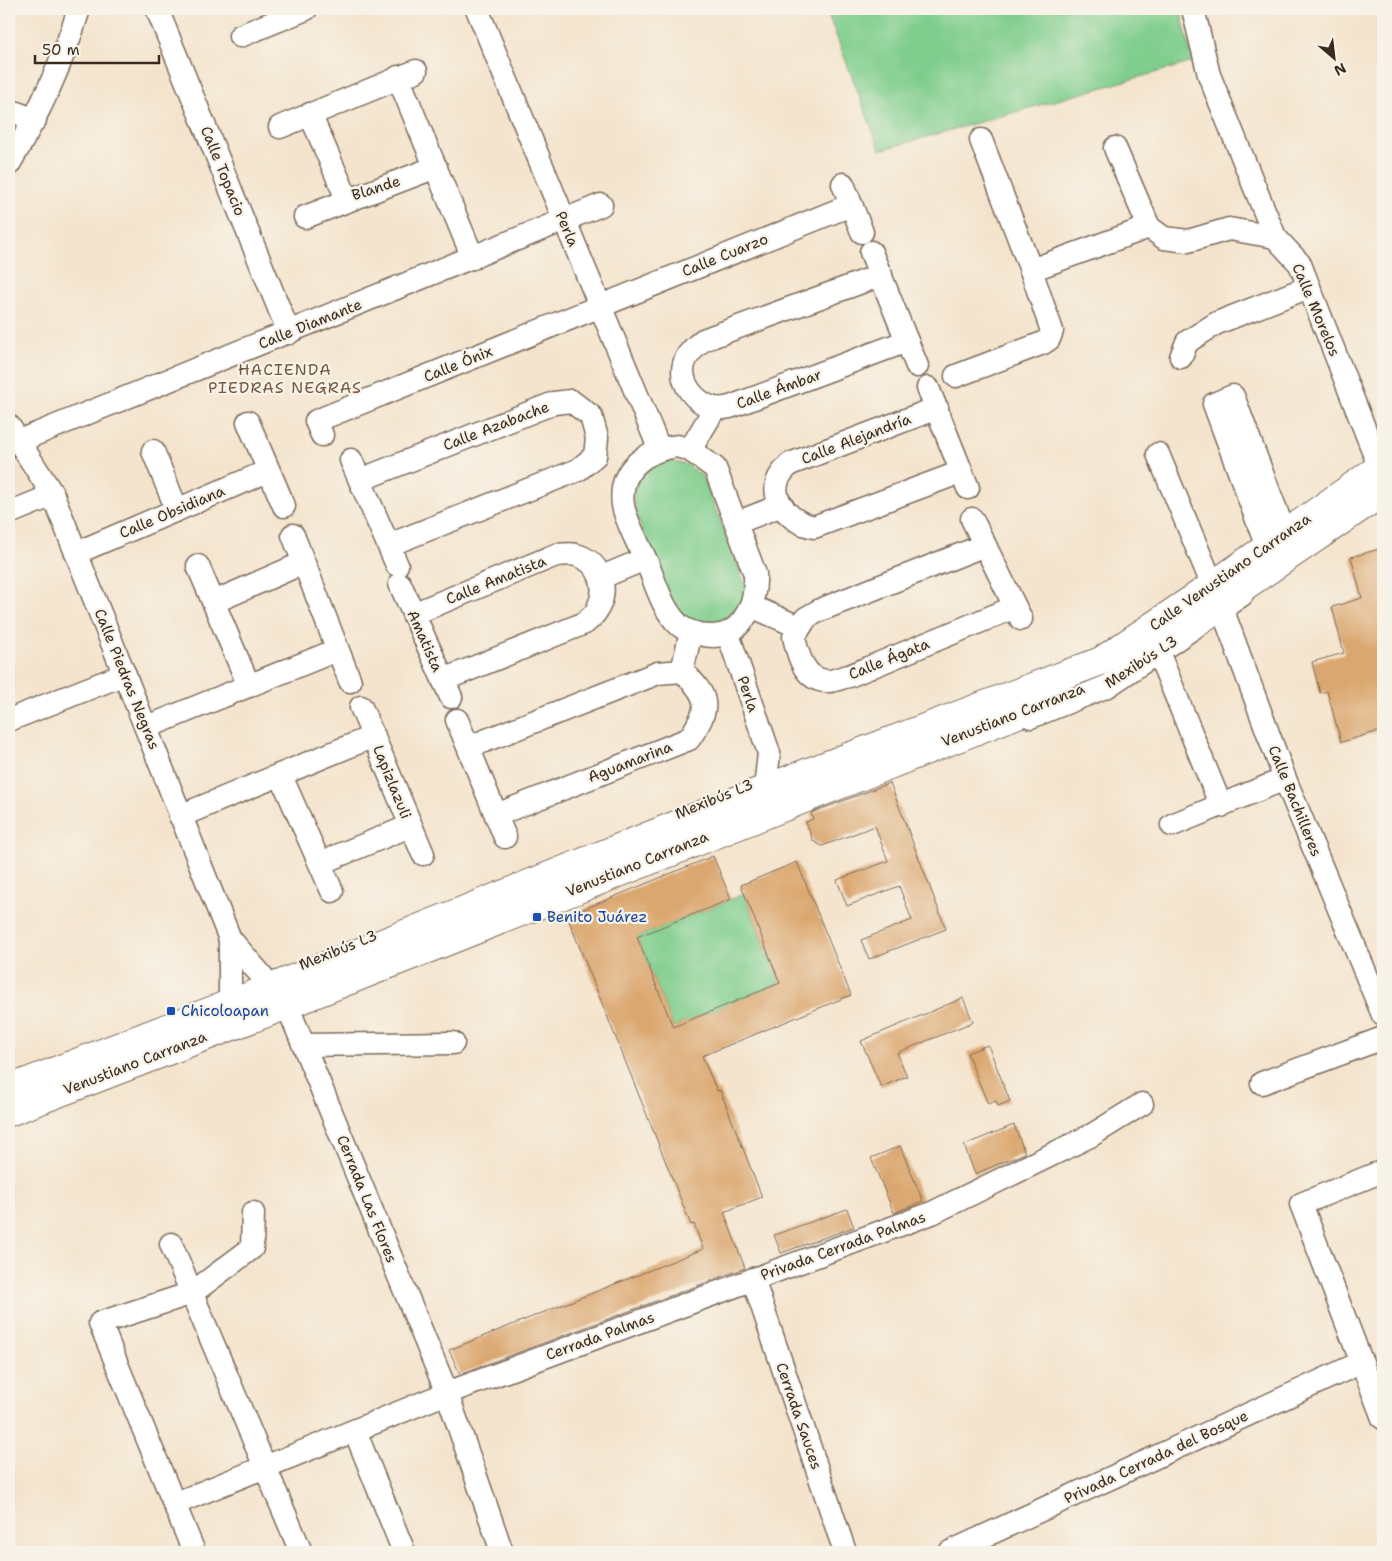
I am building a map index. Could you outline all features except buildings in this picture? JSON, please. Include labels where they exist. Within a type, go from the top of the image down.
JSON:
[{"type":"main road","name":"Calle Venustiano Carranza","points":[[1083,681],[1157,649],[1274,534],[1381,468]]},
{"type":"main road","name":"Calle Venustiano Carranza","points":[[1083,681],[1101,661],[1215,593],[1381,468]]},
{"type":"main road","name":"Venustiano Carranza","points":[[9,1089],[232,1008],[279,996],[799,780],[1083,681]]},
{"type":"main road","name":"Venustiano Carranza","points":[[9,1112],[232,1008]]},
{"type":"street","points":[[9,164],[36,120],[69,41],[79,9]]},
{"type":"street","name":"Calle Topacio","points":[[157,9],[289,333]]},
{"type":"street","points":[[240,36],[269,16],[306,9]]},
{"type":"street","name":"Perla","points":[[477,9],[659,448]]},
{"type":"street","name":"Calle Morelos","points":[[1195,9],[1209,75],[1275,238],[1300,264],[1381,468]]},
{"type":"street","points":[[280,126],[407,74],[436,167],[473,258]]},
{"type":"street","points":[[9,110],[36,120]]},
{"type":"street","name":"Blande","points":[[310,114],[347,199],[436,167]]},
{"type":"street","points":[[956,376],[1049,338],[1052,331],[1031,270],[981,140]]},
{"type":"street","points":[[1116,148],[1149,227],[1164,238],[1188,242],[1229,229],[1275,238]]},
{"type":"street","points":[[843,184],[917,366]]},
{"type":"street","points":[[304,217],[347,199]]},
{"type":"street","name":"Calle Diamante","points":[[14,434],[289,333],[601,205]]},
{"type":"street","name":"Calle Cuarzo","points":[[600,306],[851,205]]},
{"type":"street","points":[[1031,270],[1149,227]]},
{"type":"street","name":"Calle Ámbar","points":[[881,275],[704,340],[690,351],[684,364],[686,381],[693,396],[715,408],[730,407],[907,341]]},
{"type":"street","points":[[1181,357],[1187,342],[1217,323],[1309,287]]},
{"type":"street","name":"Calle Ónix","points":[[319,428],[600,306]]},
{"type":"street","name":"Calle Alejandría","points":[[933,398],[965,480],[814,527],[800,525],[791,518],[782,505],[777,492],[778,479],[790,464],[933,398]]},
{"type":"street","name":"Calle Azabache","points":[[355,470],[554,403],[570,401],[591,416],[597,438],[595,456]]},
{"type":"street","points":[[690,450],[715,408]]},
{"type":"street","points":[[248,422],[284,506]]},
{"type":"street","name":"Calle Piedras Negras","points":[[14,434],[53,495],[230,939],[279,996]]},
{"type":"street","points":[[677,446],[690,450],[715,468],[755,574],[756,590],[751,606],[742,621],[728,634],[710,637],[691,632],[680,626],[667,610],[623,506],[624,486],[628,474],[640,459],[659,448],[677,446]]},
{"type":"street","points":[[153,452],[177,510]]},
{"type":"street","name":"Calle Bachilleres","points":[[1158,454],[1215,593],[1285,779],[1383,1015]]},
{"type":"street","points":[[396,565],[578,470],[595,456],[628,474]]},
{"type":"street","name":"Amatista","points":[[355,470],[396,565],[413,614],[447,688],[585,623],[598,609],[602,594],[602,577]]},
{"type":"street","name":"Calle Obsidiana","points":[[76,553],[268,471]]},
{"type":"street","points":[[9,513],[53,495]]},
{"type":"street","points":[[1261,499],[1274,534]]},
{"type":"street","points":[[799,780],[1088,653],[1215,593],[1383,499]]},
{"type":"street","points":[[736,523],[782,505]]},
{"type":"street","points":[[751,606],[799,627],[806,618],[820,610],[986,545],[972,519]]},
{"type":"street","points":[[293,535],[350,681]]},
{"type":"street","name":"Calle Ágata","points":[[799,627],[794,637],[803,667],[814,677],[828,681],[848,676],[1018,614],[986,545]]},
{"type":"street","name":"Calle Amatista","points":[[413,614],[556,555],[574,554],[589,560],[602,577]]},
{"type":"street","points":[[602,577],[645,559]]},
{"type":"street","points":[[214,602],[303,562]]},
{"type":"street","points":[[198,566],[250,686]]},
{"type":"street","points":[[468,747],[658,673],[682,671],[691,632]]},
{"type":"street","name":"Perla","points":[[728,634],[769,753],[766,793]]},
{"type":"street","points":[[1157,649],[1221,806]]},
{"type":"street","name":"Mexibús L3","points":[[9,1120],[279,996],[749,827],[1091,693],[1108,686],[1157,649]]},
{"type":"street","points":[[146,727],[337,650]]},
{"type":"street","name":"Aguamarina","points":[[496,815],[689,739],[705,712],[702,693],[682,671]]},
{"type":"street","points":[[9,720],[125,674]]},
{"type":"street","points":[[361,707],[374,736]]},
{"type":"street","points":[[457,720],[505,836]]},
{"type":"street","name":"Lapizlazuli","points":[[180,816],[281,776],[374,736],[410,826],[320,863]]},
{"type":"street","name":"Perla","points":[[769,753],[799,780]]},
{"type":"street","points":[[281,776],[332,891]]},
{"type":"street","points":[[1172,825],[1285,779]]},
{"type":"street","points":[[410,826],[423,854]]},
{"type":"street","name":"Calle Piedras Negras","points":[[230,939],[232,1008]]},
{"type":"street","name":"Cerrada Las Flores","points":[[279,996],[304,1045],[447,1394],[502,1552]]},
{"type":"street","points":[[9,1080],[232,1008]]},
{"type":"street","points":[[1262,1083],[1383,1038]]},
{"type":"street","points":[[304,1045],[453,1042]]},
{"type":"street","name":"Privada Cerrada Palmas","points":[[753,1280],[932,1213],[1092,1135],[1142,1104]]},
{"type":"street","points":[[1383,1171],[1300,1204],[1371,1371],[1383,1418]]},
{"type":"street","points":[[194,1552],[100,1323],[192,1294],[252,1248],[253,1212]]},
{"type":"street","points":[[171,1244],[301,1552]]},
{"type":"street","name":"Cerrada Palmas","points":[[174,1504],[447,1394],[753,1280]]},
{"type":"street","name":"Cerrada Sauces","points":[[753,1280],[845,1552]]},
{"type":"street","name":"Privada Cerrada del Bosque","points":[[950,1552],[1371,1371]]},
{"type":"street","points":[[355,1431],[404,1552]]},
{"type":"green space","points":[[826,9],[1180,9],[1193,62],[880,150]]},
{"type":"green space","points":[[670,461],[688,465],[703,477],[746,587],[745,601],[726,626],[705,628],[672,609],[635,512],[633,492],[638,480],[658,462]]},
{"type":"green space","points":[[744,894],[780,983],[673,1027],[637,937]]},
{"type":"place","name":"Benito Juárez","points":[[537,917]]},
{"type":"place","name":"Chicoloapan","points":[[171,1011]]},
{"type":"district","name":"HACIENDA PIEDRAS NEGRAS","points":[[285,378]]}]
